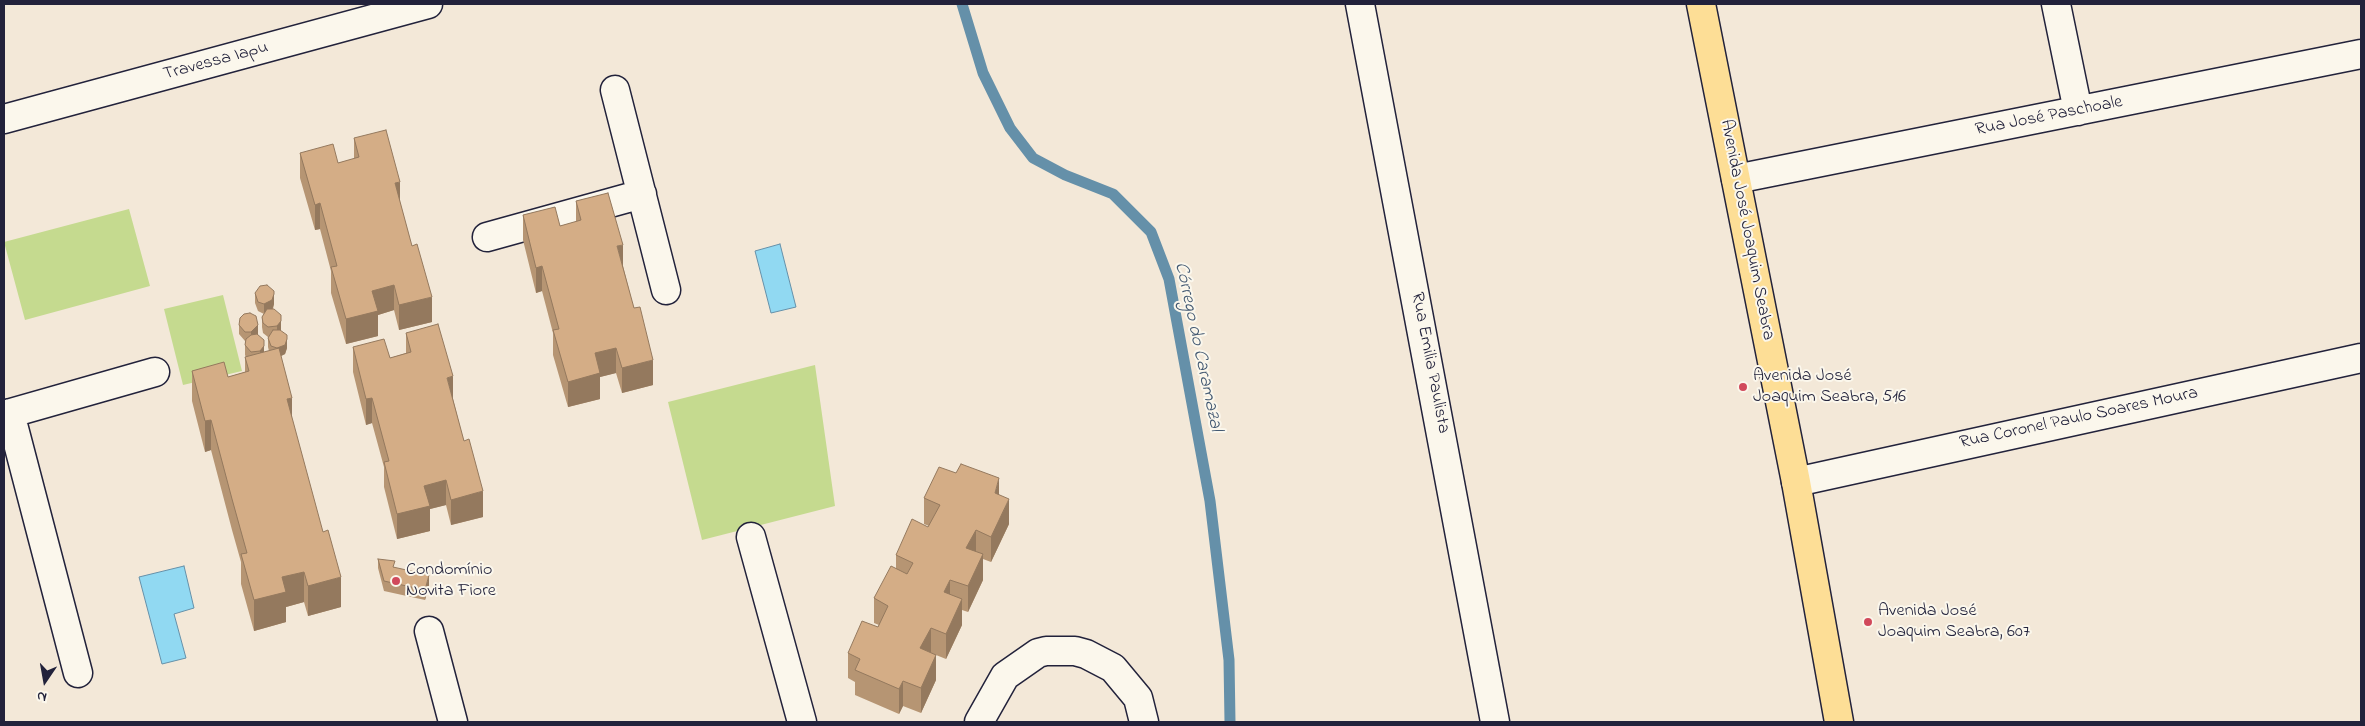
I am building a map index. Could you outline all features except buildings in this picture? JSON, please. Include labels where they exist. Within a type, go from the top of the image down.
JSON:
[{"type":"main road","name":"Avenida José Joaquim Seabra","points":[[1701,4],[1796,482],[1838,722]]},
{"type":"street","name":"Travessa Iapu","points":[[4,119],[428,4]]},
{"type":"street","name":"Rua Emilia Paulista","points":[[1360,4],[1495,722]]},
{"type":"street","points":[[2056,4],[2078,111]]},
{"type":"street","name":"Rua José Paschoale","points":[[1736,179],[2361,54]]},
{"type":"street","points":[[615,90],[666,290]]},
{"type":"street","points":[[487,236],[642,194]]},
{"type":"street","name":"Rua Coronel Paulo Soares Moura","points":[[1796,482],[2361,358]]},
{"type":"street","points":[[78,673],[7,414],[155,372]]},
{"type":"street","points":[[751,537],[802,722]]},
{"type":"street","points":[[429,631],[453,722]]},
{"type":"street","points":[[979,722],[1005,676],[1038,653],[1046,651],[1075,651],[1086,654],[1113,668],[1138,698],[1144,722]]},
{"type":"green space","points":[[129,209],[150,286],[25,320],[4,242]]},
{"type":"green space","points":[[223,295],[242,371],[183,385],[164,309]]},
{"type":"green space","points":[[815,365],[835,506],[702,540],[668,402]]},
{"type":"water","points":[[780,244],[796,307],[771,313],[755,251]]},
{"type":"water","points":[[184,566],[194,608],[174,614],[186,658],[162,664],[139,577]]},
{"type":"waterway","name":"Córrego do Caramazal","points":[[962,4],[983,73],[1010,128],[1033,158],[1065,175],[1113,194],[1151,232],[1169,279],[1210,501],[1229,660],[1230,722]]},
{"type":"place","name":"Avenida José Joaquim Seabra, 516","points":[[1743,387]]},
{"type":"place","name":"Condomínio Novita Fiore","points":[[396,581]]},
{"type":"place","name":"Avenida José Joaquim Seabra, 607","points":[[1868,622]]}]
